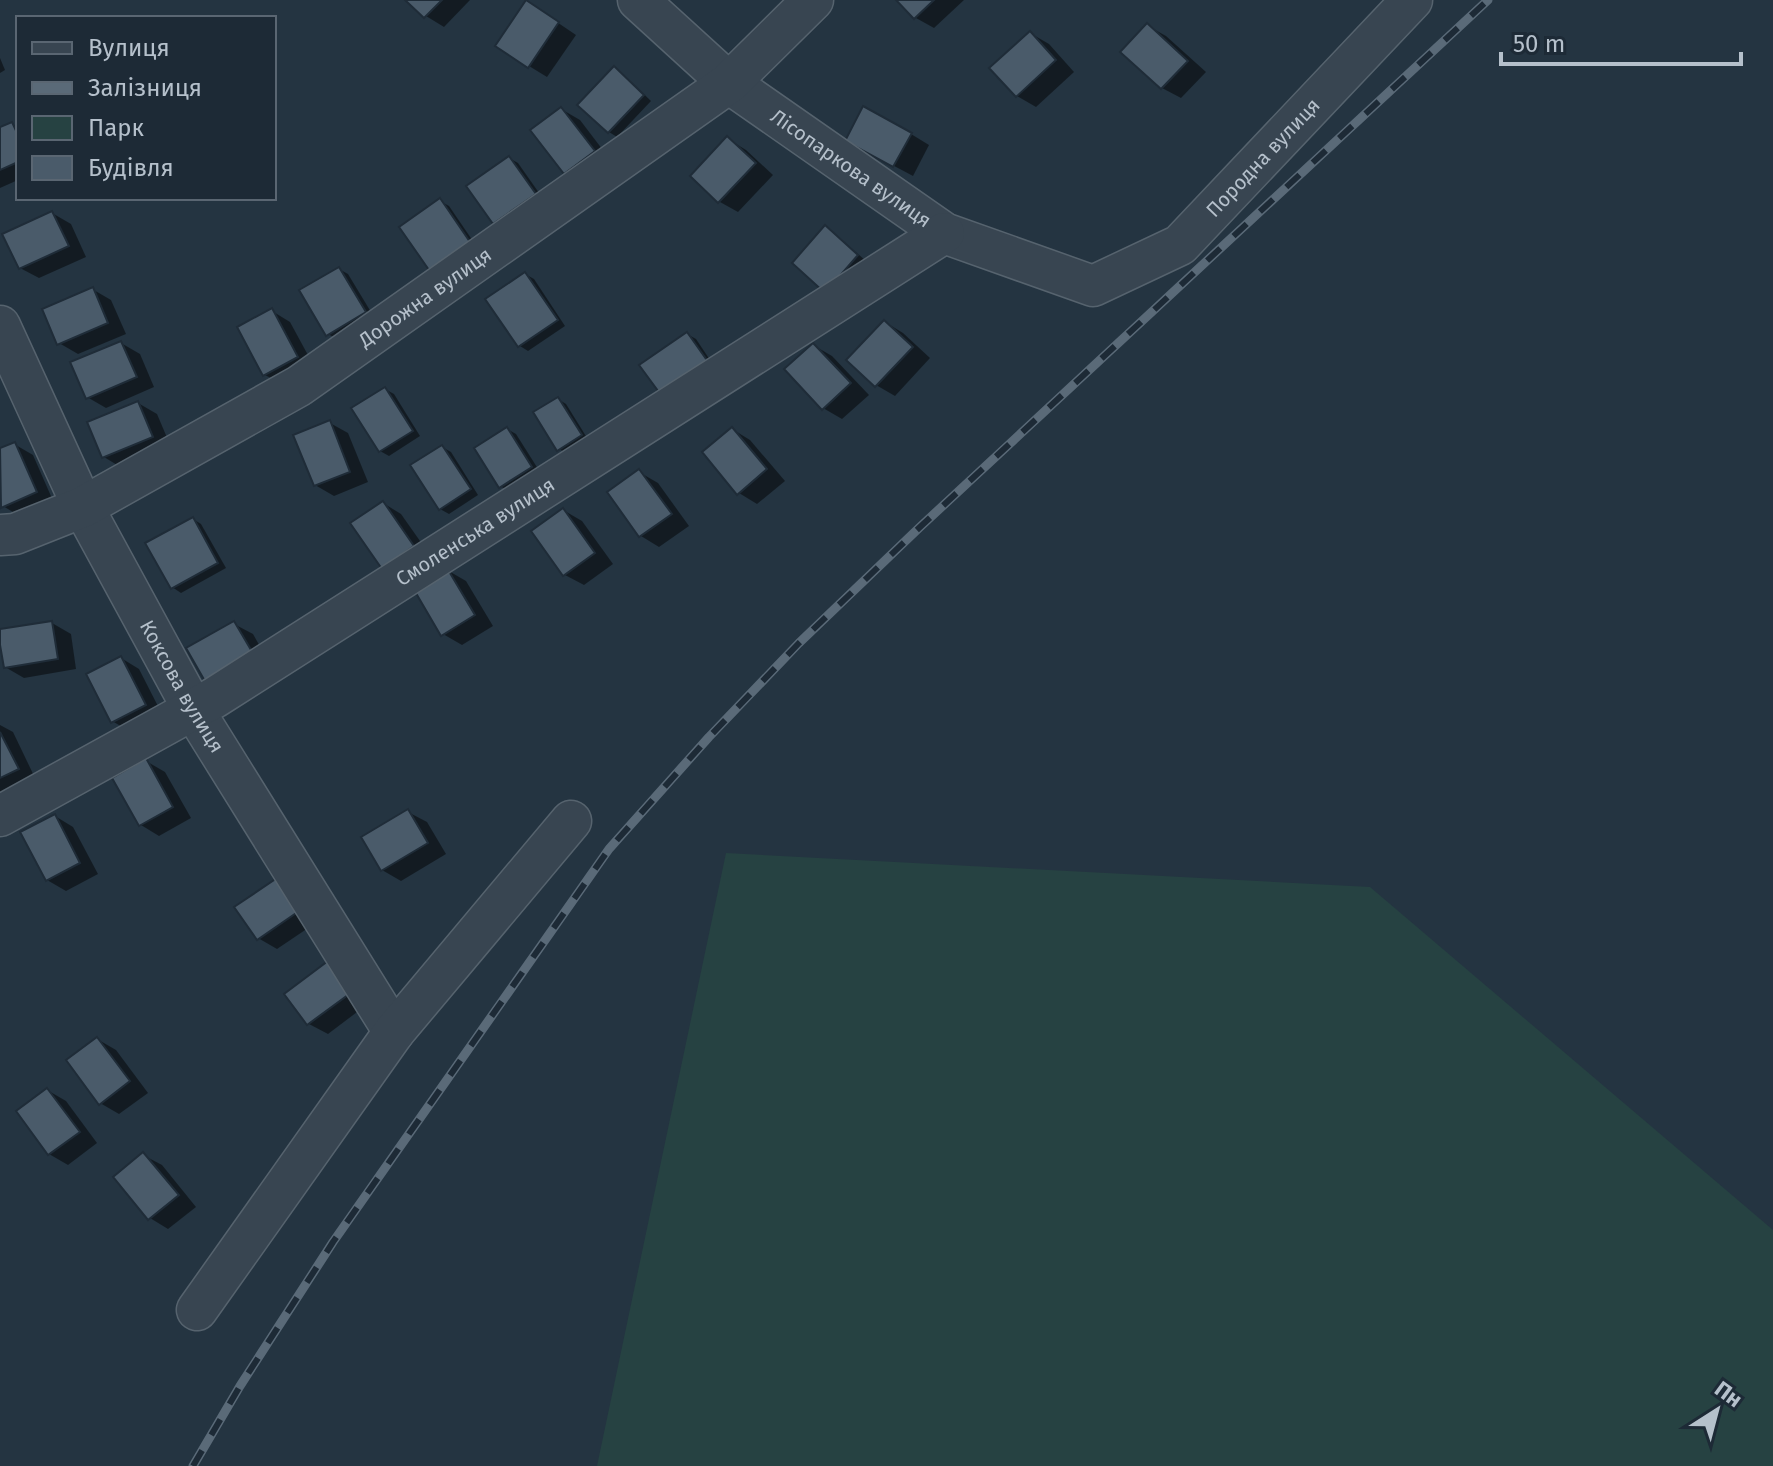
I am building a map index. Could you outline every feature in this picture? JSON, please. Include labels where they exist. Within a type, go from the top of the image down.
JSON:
[{"type":"street","name":"Лісопаркова вулиця","points":[[638,0],[729,83],[944,233],[1093,286]]},
{"type":"street","name":"Дорожна вулиця","points":[[0,535],[15,534],[83,507],[299,386],[729,83],[813,0]]},
{"type":"street","name":"Породна вулиця","points":[[1093,286],[1180,245],[1412,0]]},
{"type":"street","name":"Смоленська вулиця","points":[[0,816],[193,709],[944,233]]},
{"type":"street","name":"Коксова вулиця","points":[[0,326],[83,507],[193,709],[394,1032]]},
{"type":"street","points":[[197,1310],[394,1032],[571,821]]},
{"type":"green space","points":[[726,853],[1370,887],[1773,1230],[1773,1466],[597,1466]]},
{"type":"building","points":[[405,0],[442,0],[424,18]]},
{"type":"building","points":[[526,0],[559,22],[528,68],[495,46]]},
{"type":"building","points":[[896,0],[934,0],[914,19]]},
{"type":"building","points":[[1147,23],[1188,61],[1161,89],[1120,52]]},
{"type":"building","points":[[1030,31],[1056,60],[1016,97],[989,68]]},
{"type":"building","points":[[614,66],[644,95],[608,133],[577,105]]},
{"type":"building","points":[[863,106],[912,133],[893,167],[845,141]]},
{"type":"building","points":[[561,107],[595,151],[564,174],[530,130]]},
{"type":"building","points":[[12,122],[16,131],[16,163],[0,170],[0,127]]},
{"type":"building","points":[[727,136],[756,163],[718,203],[690,176]]},
{"type":"building","points":[[509,156],[536,194],[493,224],[466,186]]},
{"type":"building","points":[[440,198],[470,242],[429,270],[399,227]]},
{"type":"building","points":[[52,211],[69,246],[19,269],[2,234]]},
{"type":"building","points":[[825,225],[858,255],[825,293],[792,263]]},
{"type":"building","points":[[339,267],[366,312],[326,336],[299,290]]},
{"type":"building","points":[[525,272],[558,320],[518,347],[485,299]]},
{"type":"building","points":[[93,287],[108,323],[57,345],[42,309]]},
{"type":"building","points":[[272,308],[298,357],[263,376],[237,327]]},
{"type":"building","points":[[884,320],[913,347],[875,387],[846,360]]},
{"type":"building","points":[[687,332],[711,366],[664,399],[639,365]]},
{"type":"building","points":[[121,341],[137,377],[86,399],[70,362]]},
{"type":"building","points":[[813,343],[851,383],[822,410],[784,369]]},
{"type":"building","points":[[385,387],[413,431],[379,452],[351,408]]},
{"type":"building","points":[[558,397],[582,435],[557,451],[533,412]]},
{"type":"building","points":[[138,401],[153,437],[102,458],[87,422]]},
{"type":"building","points":[[330,420],[350,472],[314,486],[293,435]]},
{"type":"building","points":[[507,427],[532,467],[499,488],[474,448]]},
{"type":"building","points":[[732,427],[767,469],[737,495],[702,452]]},
{"type":"building","points":[[15,442],[37,492],[1,508],[0,448]]},
{"type":"building","points":[[442,445],[471,489],[439,510],[410,465]]},
{"type":"building","points":[[639,469],[672,514],[639,537],[607,492]]},
{"type":"building","points":[[383,501],[414,546],[382,569],[350,523]]},
{"type":"building","points":[[563,508],[595,553],[563,576],[531,531]]},
{"type":"building","points":[[193,517],[218,563],[171,589],[145,543]]},
{"type":"building","points":[[447,568],[475,615],[441,636],[413,588]]},
{"type":"building","points":[[52,621],[58,659],[4,668],[0,629]]},
{"type":"building","points":[[234,621],[254,655],[206,683],[186,648]]},
{"type":"building","points":[[121,656],[146,705],[111,723],[86,674]]},
{"type":"building","points":[[0,732],[19,769],[0,778]]},
{"type":"building","points":[[146,758],[173,807],[139,826],[112,778]]},
{"type":"building","points":[[408,809],[428,843],[381,871],[361,837]]},
{"type":"building","points":[[55,814],[80,863],[46,881],[20,832]]},
{"type":"building","points":[[280,876],[302,909],[257,940],[234,907]]},
{"type":"building","points":[[328,961],[352,992],[307,1025],[284,994]]},
{"type":"building","points":[[97,1037],[130,1081],[99,1105],[66,1060]]},
{"type":"building","points":[[47,1088],[80,1132],[48,1155],[16,1111]]},
{"type":"building","points":[[143,1152],[179,1195],[148,1220],[113,1177]]},
{"type":"railway","points":[[193,1466],[240,1386],[333,1242],[609,849],[709,737],[799,643],[1488,0]]}]
